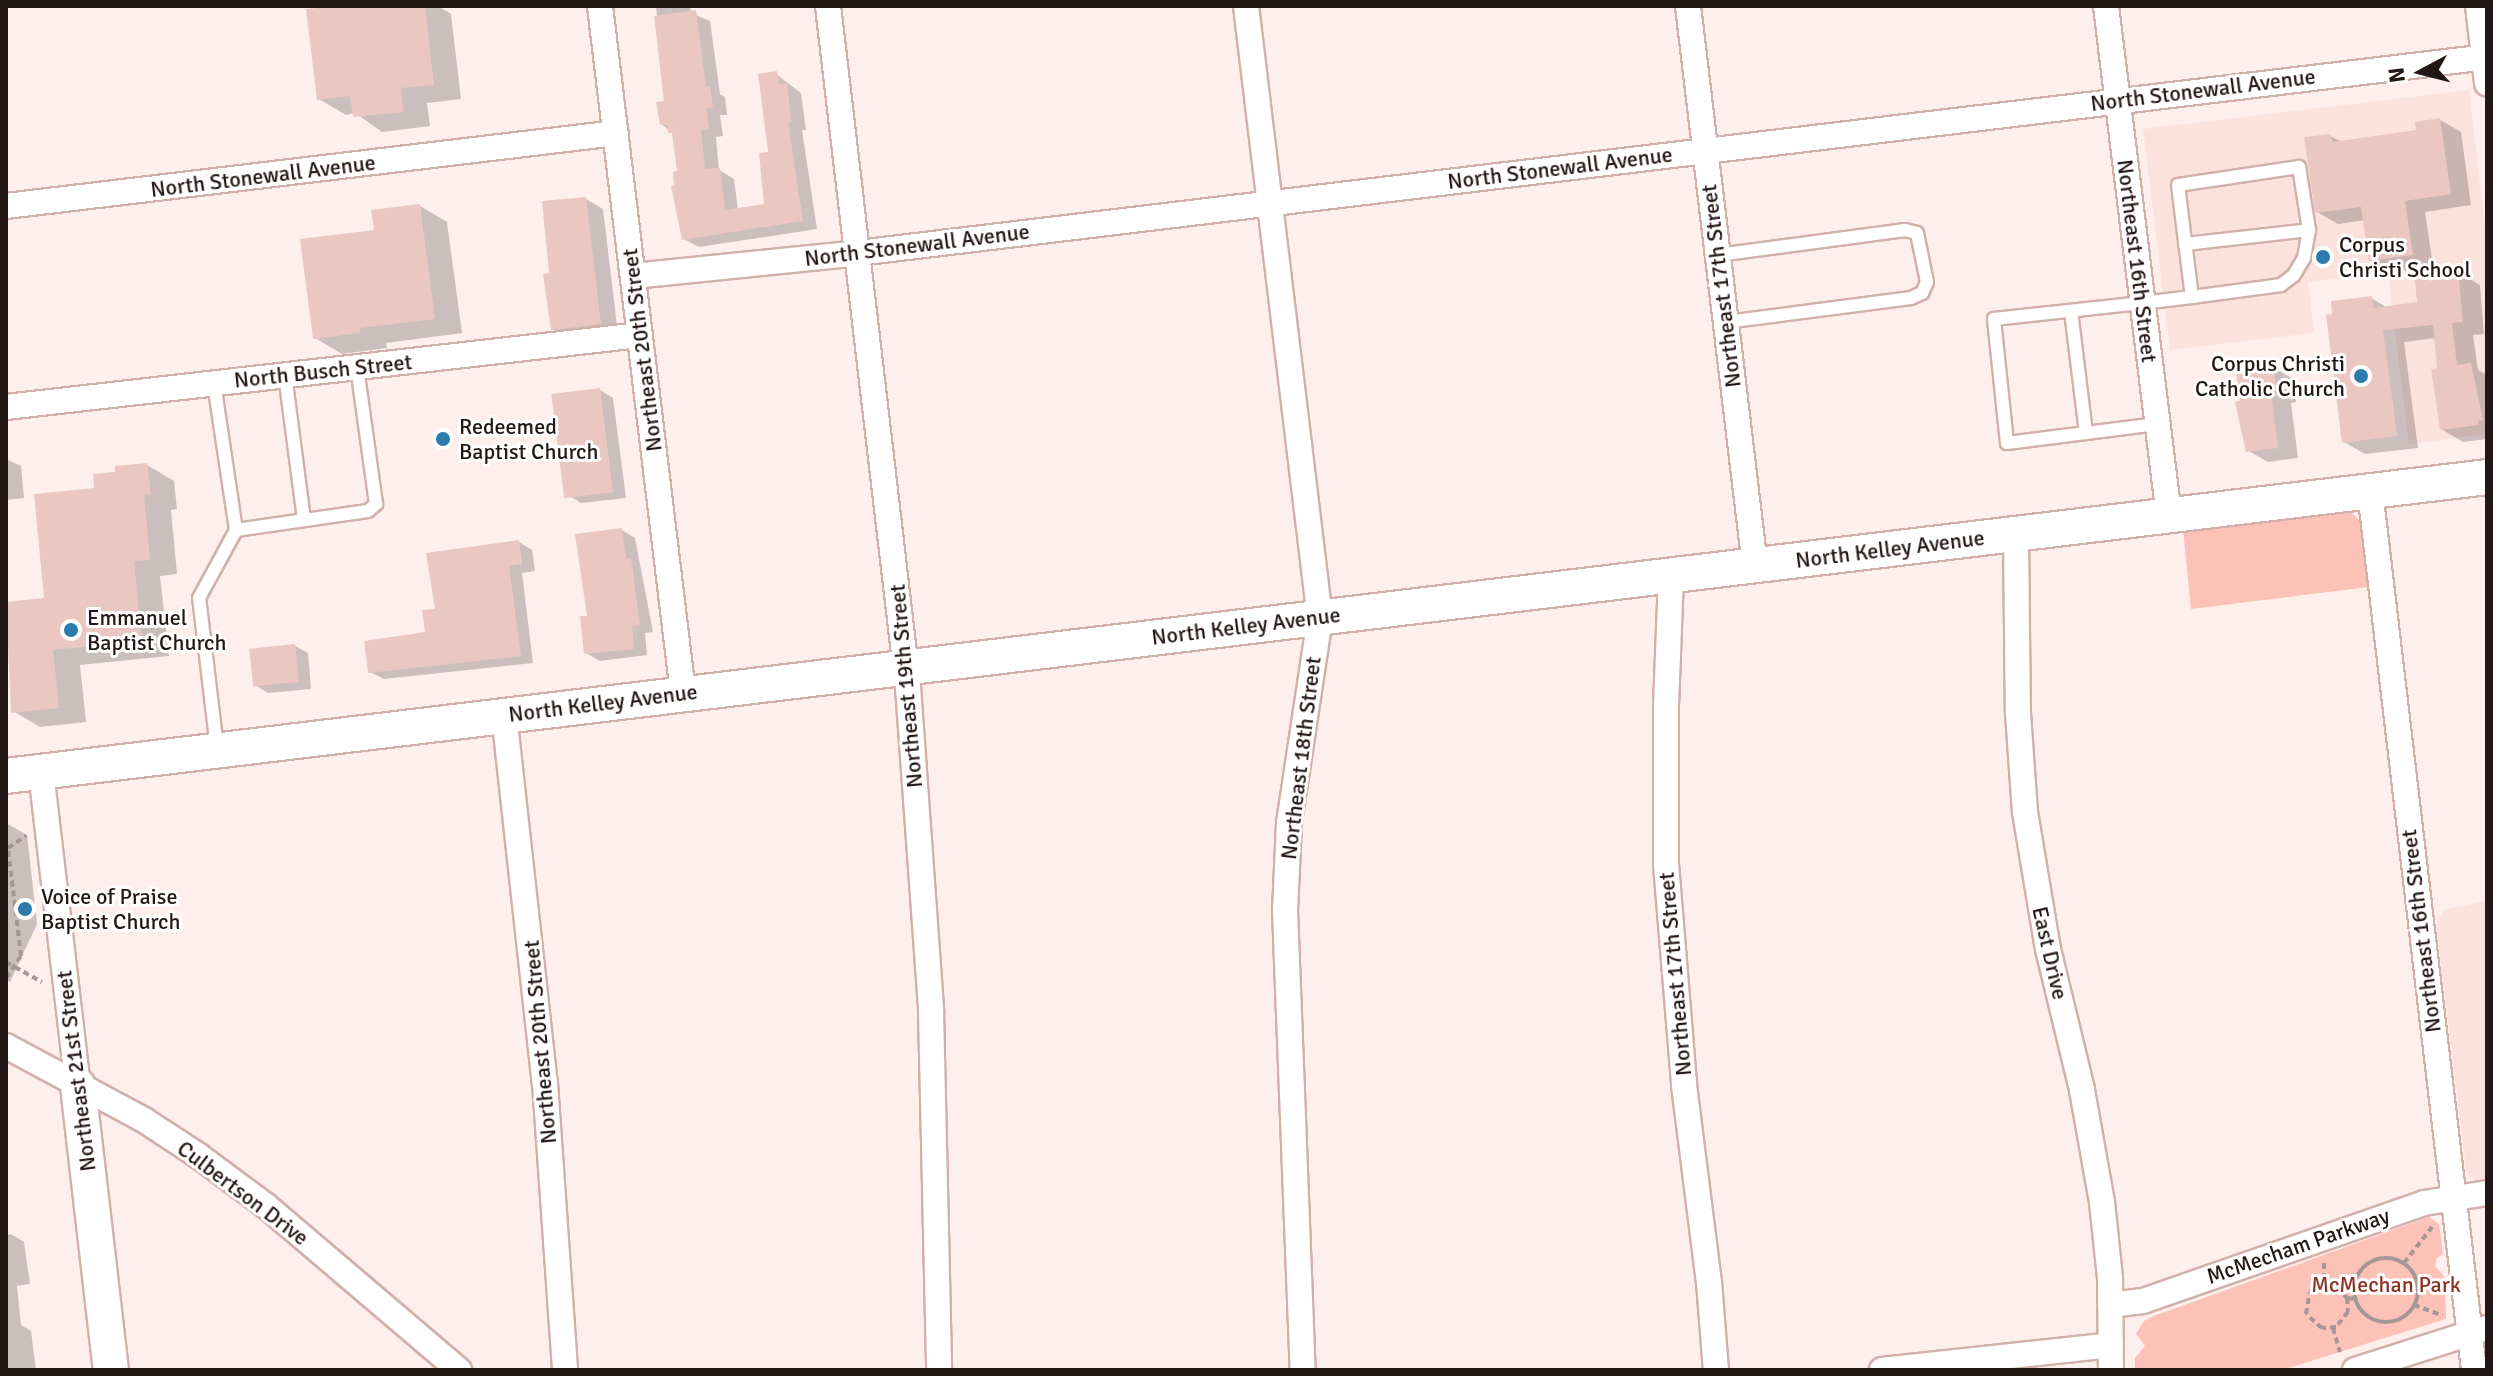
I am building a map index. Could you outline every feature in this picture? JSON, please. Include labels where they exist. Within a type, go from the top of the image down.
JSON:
[{"type":"street","name":"Northeast 20th Street","points":[[600,6],[683,693]]},
{"type":"street","name":"Northeast 19th Street","points":[[828,6],[907,666],[931,1011],[939,1370]]},
{"type":"street","name":"Northeast 18th Street","points":[[1246,6],[1320,618],[1289,823],[1285,910],[1303,1370]]},
{"type":"street","name":"Northeast 17th Street","points":[[1688,6],[1755,566]]},
{"type":"street","name":"Northeast 16th Street","points":[[2106,6],[2169,516]]},
{"type":"street","points":[[2478,6],[2487,83]]},
{"type":"street","name":"North Stonewall Avenue","points":[[633,276],[858,253],[2485,57]]},
{"type":"street","name":"North Stonewall Avenue","points":[[6,206],[616,133]]},
{"type":"street","name":"North Busch Street","points":[[6,407],[640,335]]},
{"type":"street","name":"North Kelley Avenue","points":[[6,776],[2487,477]]},
{"type":"street","name":"Northeast 16th Street","points":[[2370,491],[2474,1370]]},
{"type":"street","name":"East Drive","points":[[2016,534],[2018,713],[2027,827],[2048,949],[2094,1152],[2107,1250],[2111,1370]]},
{"type":"street","name":"Northeast 17th Street","points":[[1671,576],[1666,678],[1666,864],[1683,1071],[1709,1282],[1716,1370]]},
{"type":"street","name":"Northeast 20th Street","points":[[504,714],[545,1083],[565,1370]]},
{"type":"street","name":"Northeast 21st Street","points":[[41,772],[111,1370]]},
{"type":"street","name":"Culbertson Drive","points":[[6,1046],[144,1120],[265,1205],[459,1370]]},
{"type":"street","name":"McMecham Parkway","points":[[2110,1305],[2143,1301],[2393,1212],[2487,1193]]},
{"type":"street","points":[[2355,1370],[2469,1326]]},
{"type":"street","points":[[1882,1370],[1937,1367],[2111,1345]]},
{"type":"lane","points":[[2157,424],[2007,443],[1994,319],[2142,303],[2192,297],[2281,285],[2294,275],[2304,258],[2309,230],[2299,167],[2178,185],[2192,297]]},
{"type":"lane","points":[[1718,255],[1905,230],[1917,233],[1927,282],[1922,293],[1911,298],[1726,322]]},
{"type":"lane","points":[[2185,244],[2309,230]]},
{"type":"lane","points":[[2071,311],[2086,433]]},
{"type":"lane","points":[[236,530],[368,511],[376,504],[357,367]]},
{"type":"lane","points":[[285,375],[304,520]]},
{"type":"lane","points":[[214,383],[236,530],[199,598],[217,750]]},
{"type":"path","points":[[6,978],[21,956],[7,848],[34,831]]},
{"type":"path","points":[[6,962],[52,988]]},
{"type":"path","points":[[2385,1257],[2404,1263],[2415,1276],[2418,1296],[2403,1317],[2383,1322],[2366,1315],[2355,1299],[2354,1289],[2360,1271],[2368,1263],[2385,1257]]},
{"type":"path","points":[[2347,1298],[2348,1312],[2336,1327],[2322,1328],[2306,1314],[2306,1299],[2316,1287],[2331,1285],[2347,1298],[2355,1299]]},
{"type":"path","points":[[2414,1305],[2469,1326]]},
{"type":"shaded area","name":"Corpus Christi School","points":[[2469,90],[2487,242],[2487,434],[2409,444],[2388,273],[2308,282],[2314,333],[2170,350],[2143,129]]},
{"type":"shaded area","points":[[2487,901],[2487,1181],[2483,1182],[2469,1177],[2466,1169],[2437,930],[2438,919],[2445,909]]},
{"type":"green space","points":[[2349,510],[2361,522],[2368,587],[2191,609],[2183,529]]},
{"type":"green space","name":"McMechan Park","points":[[2429,1217],[2439,1224],[2443,1254],[2437,1258],[2435,1266],[2445,1277],[2446,1319],[2282,1370],[2135,1370],[2135,1358],[2145,1346],[2136,1334],[2144,1321],[2151,1317]]},
{"type":"building","points":[[425,6],[434,85],[401,88],[403,112],[353,117],[350,96],[317,100],[306,9]]},
{"type":"building","points":[[696,10],[706,87],[710,86],[713,108],[706,108],[709,129],[701,130],[705,169],[720,168],[725,210],[764,204],[759,153],[768,152],[758,74],[777,71],[779,84],[787,83],[791,122],[788,122],[803,221],[682,240],[671,186],[674,185],[673,172],[677,171],[672,133],[668,133],[667,125],[660,125],[656,102],[664,101],[654,16]]},
{"type":"building","points":[[2440,118],[2451,194],[2405,201],[2413,255],[2369,261],[2361,207],[2315,213],[2304,137],[2331,134],[2332,142],[2416,130],[2415,122]]},
{"type":"building","points":[[586,197],[601,324],[551,330],[543,274],[549,273],[542,201]]},
{"type":"building","points":[[420,204],[435,319],[360,328],[360,333],[313,339],[300,239],[374,230],[371,210]]},
{"type":"building","points":[[2458,270],[2463,322],[2452,323],[2457,365],[2471,363],[2483,420],[2478,421],[2479,425],[2440,430],[2431,369],[2437,368],[2433,325],[2383,330],[2397,436],[2342,443],[2326,315],[2332,314],[2331,301],[2372,296],[2373,308],[2417,302],[2414,274]]},
{"type":"building","points":[[2273,365],[2277,391],[2271,392],[2278,448],[2246,452],[2235,402],[2240,401],[2236,370]]},
{"type":"building","points":[[600,388],[613,492],[564,498],[551,394]]},
{"type":"building","points":[[147,463],[151,494],[144,495],[150,560],[134,561],[142,641],[53,650],[59,708],[11,713],[6,602],[44,598],[34,494],[94,488],[93,474],[115,472],[115,466]]},
{"type":"building","points":[[622,528],[626,559],[631,558],[640,625],[632,626],[634,649],[584,654],[580,616],[587,616],[575,534]]},
{"type":"building","points":[[519,540],[522,564],[509,566],[521,656],[368,673],[364,641],[425,632],[422,610],[435,609],[426,553]]},
{"type":"building","points":[[295,644],[299,682],[253,687],[249,649]]},
{"type":"place","name":"Corpus Christi School","points":[[2323,257]]},
{"type":"place","name":"Corpus Christi Catholic Church","points":[[2361,376]]},
{"type":"place","name":"Redeemed Baptist Church","points":[[443,439]]},
{"type":"place","name":"Emmanuel Baptist Church","points":[[71,630]]},
{"type":"place","name":"Voice of Praise Baptist Church","points":[[25,909]]}]
